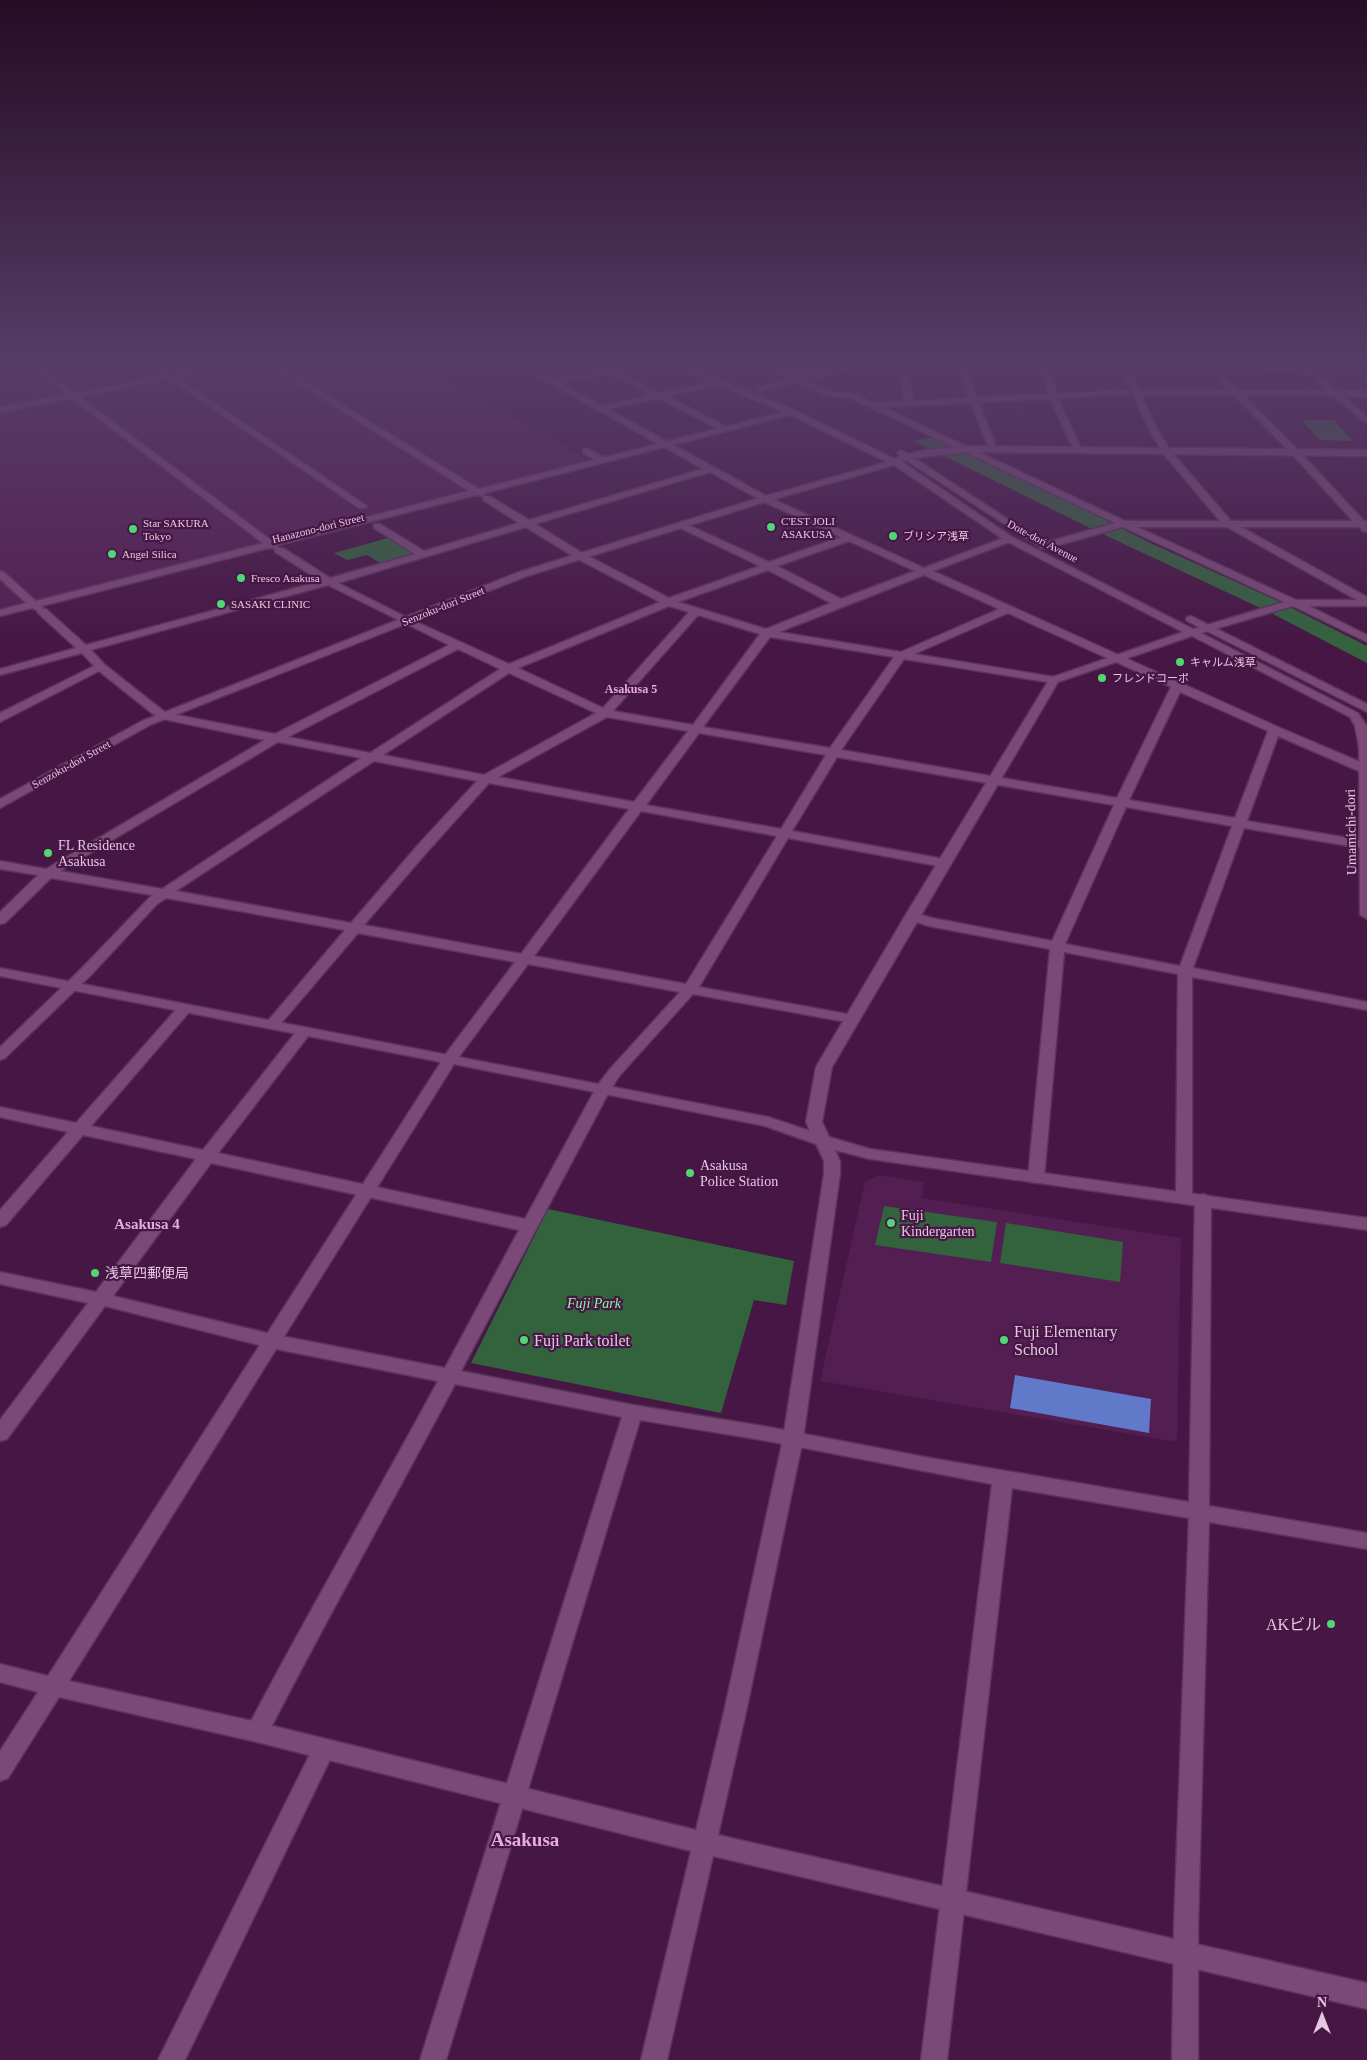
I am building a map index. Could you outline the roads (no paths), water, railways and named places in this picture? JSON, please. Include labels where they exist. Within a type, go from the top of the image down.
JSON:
[{"type":"street","points":[[156,459],[268,544],[329,582],[406,621],[605,712],[1366,845]]},
{"type":"street","points":[[292,459],[362,506]]},
{"type":"street","points":[[426,459],[580,556],[668,602],[767,632],[900,656],[1054,680],[1194,632],[1292,603],[1367,602]]},
{"type":"street","points":[[598,459],[602,462]]},
{"type":"street","name":"Hanazono-dori Street","points":[[0,622],[38,608],[268,544],[477,491],[620,459]]},
{"type":"street","points":[[694,459],[766,499],[1274,730],[1365,769]]},
{"type":"street","name":"Dote-dori Avenue","points":[[889,459],[1009,539],[1367,720]]},
{"type":"street","name":"Senzoku-dori Street","points":[[0,804],[146,723],[523,574],[900,459]]},
{"type":"street","name":"Dote-dori Avenue","points":[[911,459],[1022,534],[1160,604]]},
{"type":"street","points":[[989,459],[1367,640]]},
{"type":"street","points":[[1173,459],[1227,523],[1367,602]]},
{"type":"street","points":[[1302,459],[1365,526]]},
{"type":"street","name":"Hanazono-dori Street","points":[[0,613],[38,608],[377,526],[486,498],[602,462]]},
{"type":"street","points":[[0,672],[530,525],[712,469]]},
{"type":"street","points":[[1044,546],[1124,524],[1227,523],[1365,526]]},
{"type":"street","points":[[681,525],[768,566],[840,603]]},
{"type":"street","points":[[377,526],[424,555]]},
{"type":"street","points":[[0,1055],[71,986],[152,901],[509,668],[668,602],[850,537]]},
{"type":"street","points":[[0,1771],[450,1059],[767,632],[1009,539]]},
{"type":"street","points":[[0,574],[84,649],[101,667],[162,716],[486,779],[944,863]]},
{"type":"street","points":[[257,1732],[603,1089],[615,1072],[690,988],[834,752],[900,656],[1009,609]]},
{"type":"street","points":[[272,1025],[354,928],[486,779],[605,712],[696,611]]},
{"type":"street","points":[[1177,612],[1367,709]]},
{"type":"street","points":[[0,920],[48,873],[275,739],[458,645]]},
{"type":"street","points":[[0,718],[101,667]]},
{"type":"street","points":[[654,2060],[738,1703],[793,1439],[832,1174],[832,1161],[814,1122],[824,1067],[1054,680]]},
{"type":"street","points":[[1036,1178],[1057,946],[1177,686]]},
{"type":"street","name":"Umamichi-dori","points":[[1354,715],[1360,721],[1363,728],[1366,748],[1367,915]]},
{"type":"street","points":[[1185,2060],[1185,1953],[1199,1512],[1194,1199],[1184,972],[1274,730]]},
{"type":"street","points":[[0,865],[690,988],[852,1019]]},
{"type":"street","points":[[912,916],[929,922],[1367,1006]]},
{"type":"street","points":[[0,972],[768,1122],[823,1141],[870,1154],[1367,1224]]},
{"type":"street","points":[[0,1221],[185,1008]]},
{"type":"street","points":[[0,1434],[304,1031]]},
{"type":"street","points":[[0,1112],[530,1226]]},
{"type":"street","points":[[0,1278],[101,1299],[271,1341],[633,1412],[1367,1541]]},
{"type":"street","points":[[433,2060],[633,1412]]},
{"type":"street","points":[[934,2060],[1003,1478]]},
{"type":"street","points":[[0,1673],[257,1732],[705,1843],[1367,1996]]},
{"type":"street","points":[[171,2060],[324,1749]]},
{"type":"water","points":[[1015,1375],[1151,1399],[1149,1433],[1010,1408]]},
{"type":"place","name":"C'EST JOLI ASAKUSA","points":[[771,527]]},
{"type":"place","name":"Star SAKURA Tokyo","points":[[133,529]]},
{"type":"place","name":"ブリシア浅草","points":[[893,536]]},
{"type":"place","name":"Angel Silica","points":[[112,554]]},
{"type":"place","name":"Fresco Asakusa","points":[[241,578]]},
{"type":"place","name":"SASAKI CLINIC","points":[[221,604]]},
{"type":"place","name":"キャルム浅草","points":[[1180,662]]},
{"type":"place","name":"フレンドコーポ","points":[[1102,678]]},
{"type":"place","name":"FL Residence Asakusa","points":[[48,853]]},
{"type":"place","name":"Asakusa Police Station","points":[[690,1173]]},
{"type":"place","name":"Fuji Kindergarten","points":[[891,1223]]},
{"type":"place","name":"浅草四郵便局","points":[[95,1273]]},
{"type":"place","name":"Fuji Park toilet","points":[[524,1340]]},
{"type":"place","name":"Fuji Elementary School","points":[[1004,1340]]},
{"type":"place","name":"AKビル","points":[[1331,1624]]},
{"type":"district","name":"Asakusa 5","points":[[631,689]]},
{"type":"district","name":"Asakusa 4","points":[[147,1224]]},
{"type":"district","name":"Asakusa","points":[[525,1839]]},
{"type":"park label","name":"Fuji Park","points":[[594,1303]]}]
